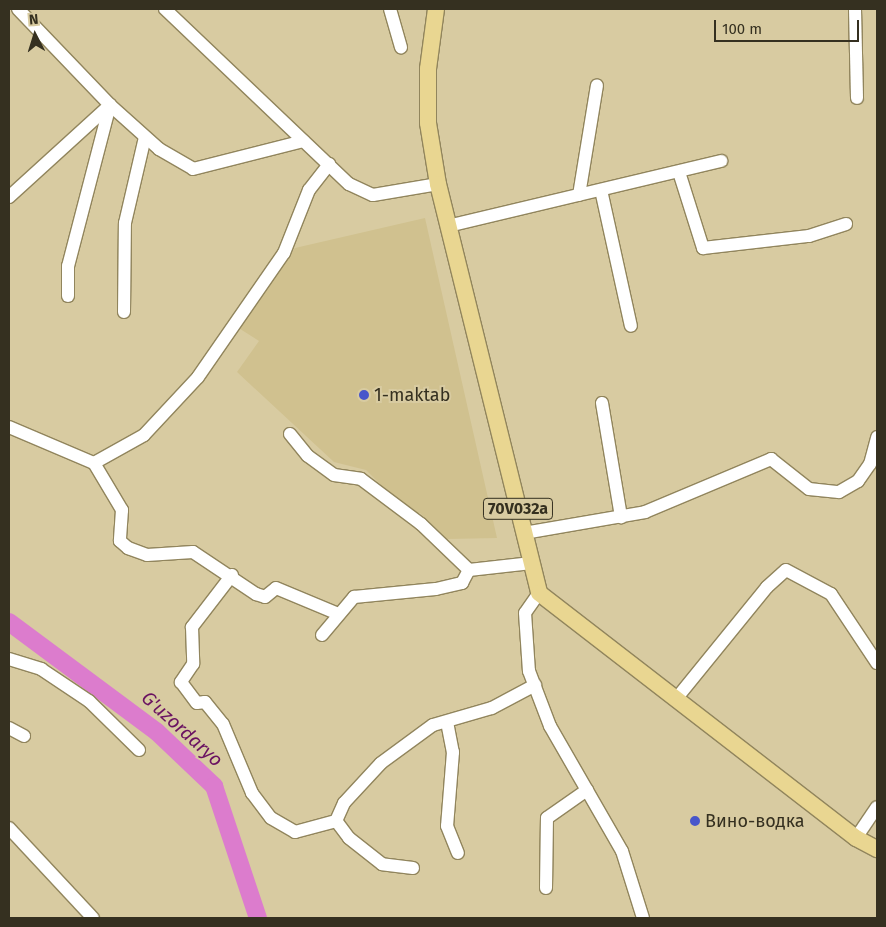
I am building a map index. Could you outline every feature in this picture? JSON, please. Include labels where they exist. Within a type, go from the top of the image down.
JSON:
[{"type":"main road","name":"70V032a","points":[[436,9],[428,105],[438,184],[539,593]]},
{"type":"main road","points":[[539,593],[856,838],[877,849]]},
{"type":"street","points":[[18,9],[110,105],[145,137],[193,168],[304,141]]},
{"type":"street","points":[[390,9],[401,47]]},
{"type":"street","points":[[855,9],[857,98]]},
{"type":"street","points":[[172,11],[349,184],[373,195],[438,184]]},
{"type":"street","points":[[579,195],[596,85]]},
{"type":"street","points":[[9,197],[110,105]]},
{"type":"street","points":[[68,296],[68,266],[110,105]]},
{"type":"street","points":[[124,312],[125,224],[145,137]]},
{"type":"street","points":[[448,226],[721,161]]},
{"type":"street","points":[[94,463],[144,435],[198,377],[284,254],[309,190],[329,164]]},
{"type":"street","points":[[679,172],[703,248],[809,236],[846,224]]},
{"type":"street","points":[[601,190],[631,326]]},
{"type":"street","points":[[602,402],[621,517]]},
{"type":"street","points":[[9,427],[94,463],[122,510],[120,541],[128,548],[147,555],[193,552],[232,575],[256,594],[265,598],[276,588],[336,612]]},
{"type":"street","points":[[290,434],[308,456],[334,475],[361,478],[420,524],[468,570]]},
{"type":"street","points":[[524,533],[621,517],[693,496],[771,459],[820,493],[839,492],[858,481],[874,465],[877,437]]},
{"type":"street","points":[[468,570],[532,563]]},
{"type":"street","points":[[322,634],[336,612],[354,597],[462,584],[468,570]]},
{"type":"street","points":[[676,699],[767,586],[786,570],[831,594],[877,663]]},
{"type":"street","points":[[232,575],[192,627],[193,664],[181,682],[197,703],[205,702],[223,724],[252,793],[271,818],[295,832],[336,821]]},
{"type":"street","points":[[539,593],[525,614],[534,685],[550,726],[622,851],[643,918]]},
{"type":"street","points":[[9,659],[41,669],[89,701],[139,750]]},
{"type":"street","points":[[336,821],[344,803],[381,763],[433,725],[448,722],[498,705],[534,685]]},
{"type":"street","points":[[448,722],[453,752],[447,826],[458,853]]},
{"type":"street","points":[[9,728],[24,736]]},
{"type":"street","points":[[546,888],[546,818],[587,790]]},
{"type":"street","points":[[856,838],[877,806]]},
{"type":"street","points":[[336,821],[348,838],[382,864],[413,868]]},
{"type":"street","points":[[9,828],[92,918]]},
{"type":"shaded area","name":"1-maktab","points":[[425,218],[497,538],[447,539],[420,513],[408,514],[407,505],[401,505],[366,470],[334,462],[237,372],[259,341],[237,327],[295,248]]},
{"type":"waterway","name":"G'uzordaryo","points":[[9,622],[157,732],[214,786],[258,918]]},
{"type":"place","name":"1-maktab","points":[[364,395]]},
{"type":"place","name":"Вино-водка","points":[[695,821]]}]
